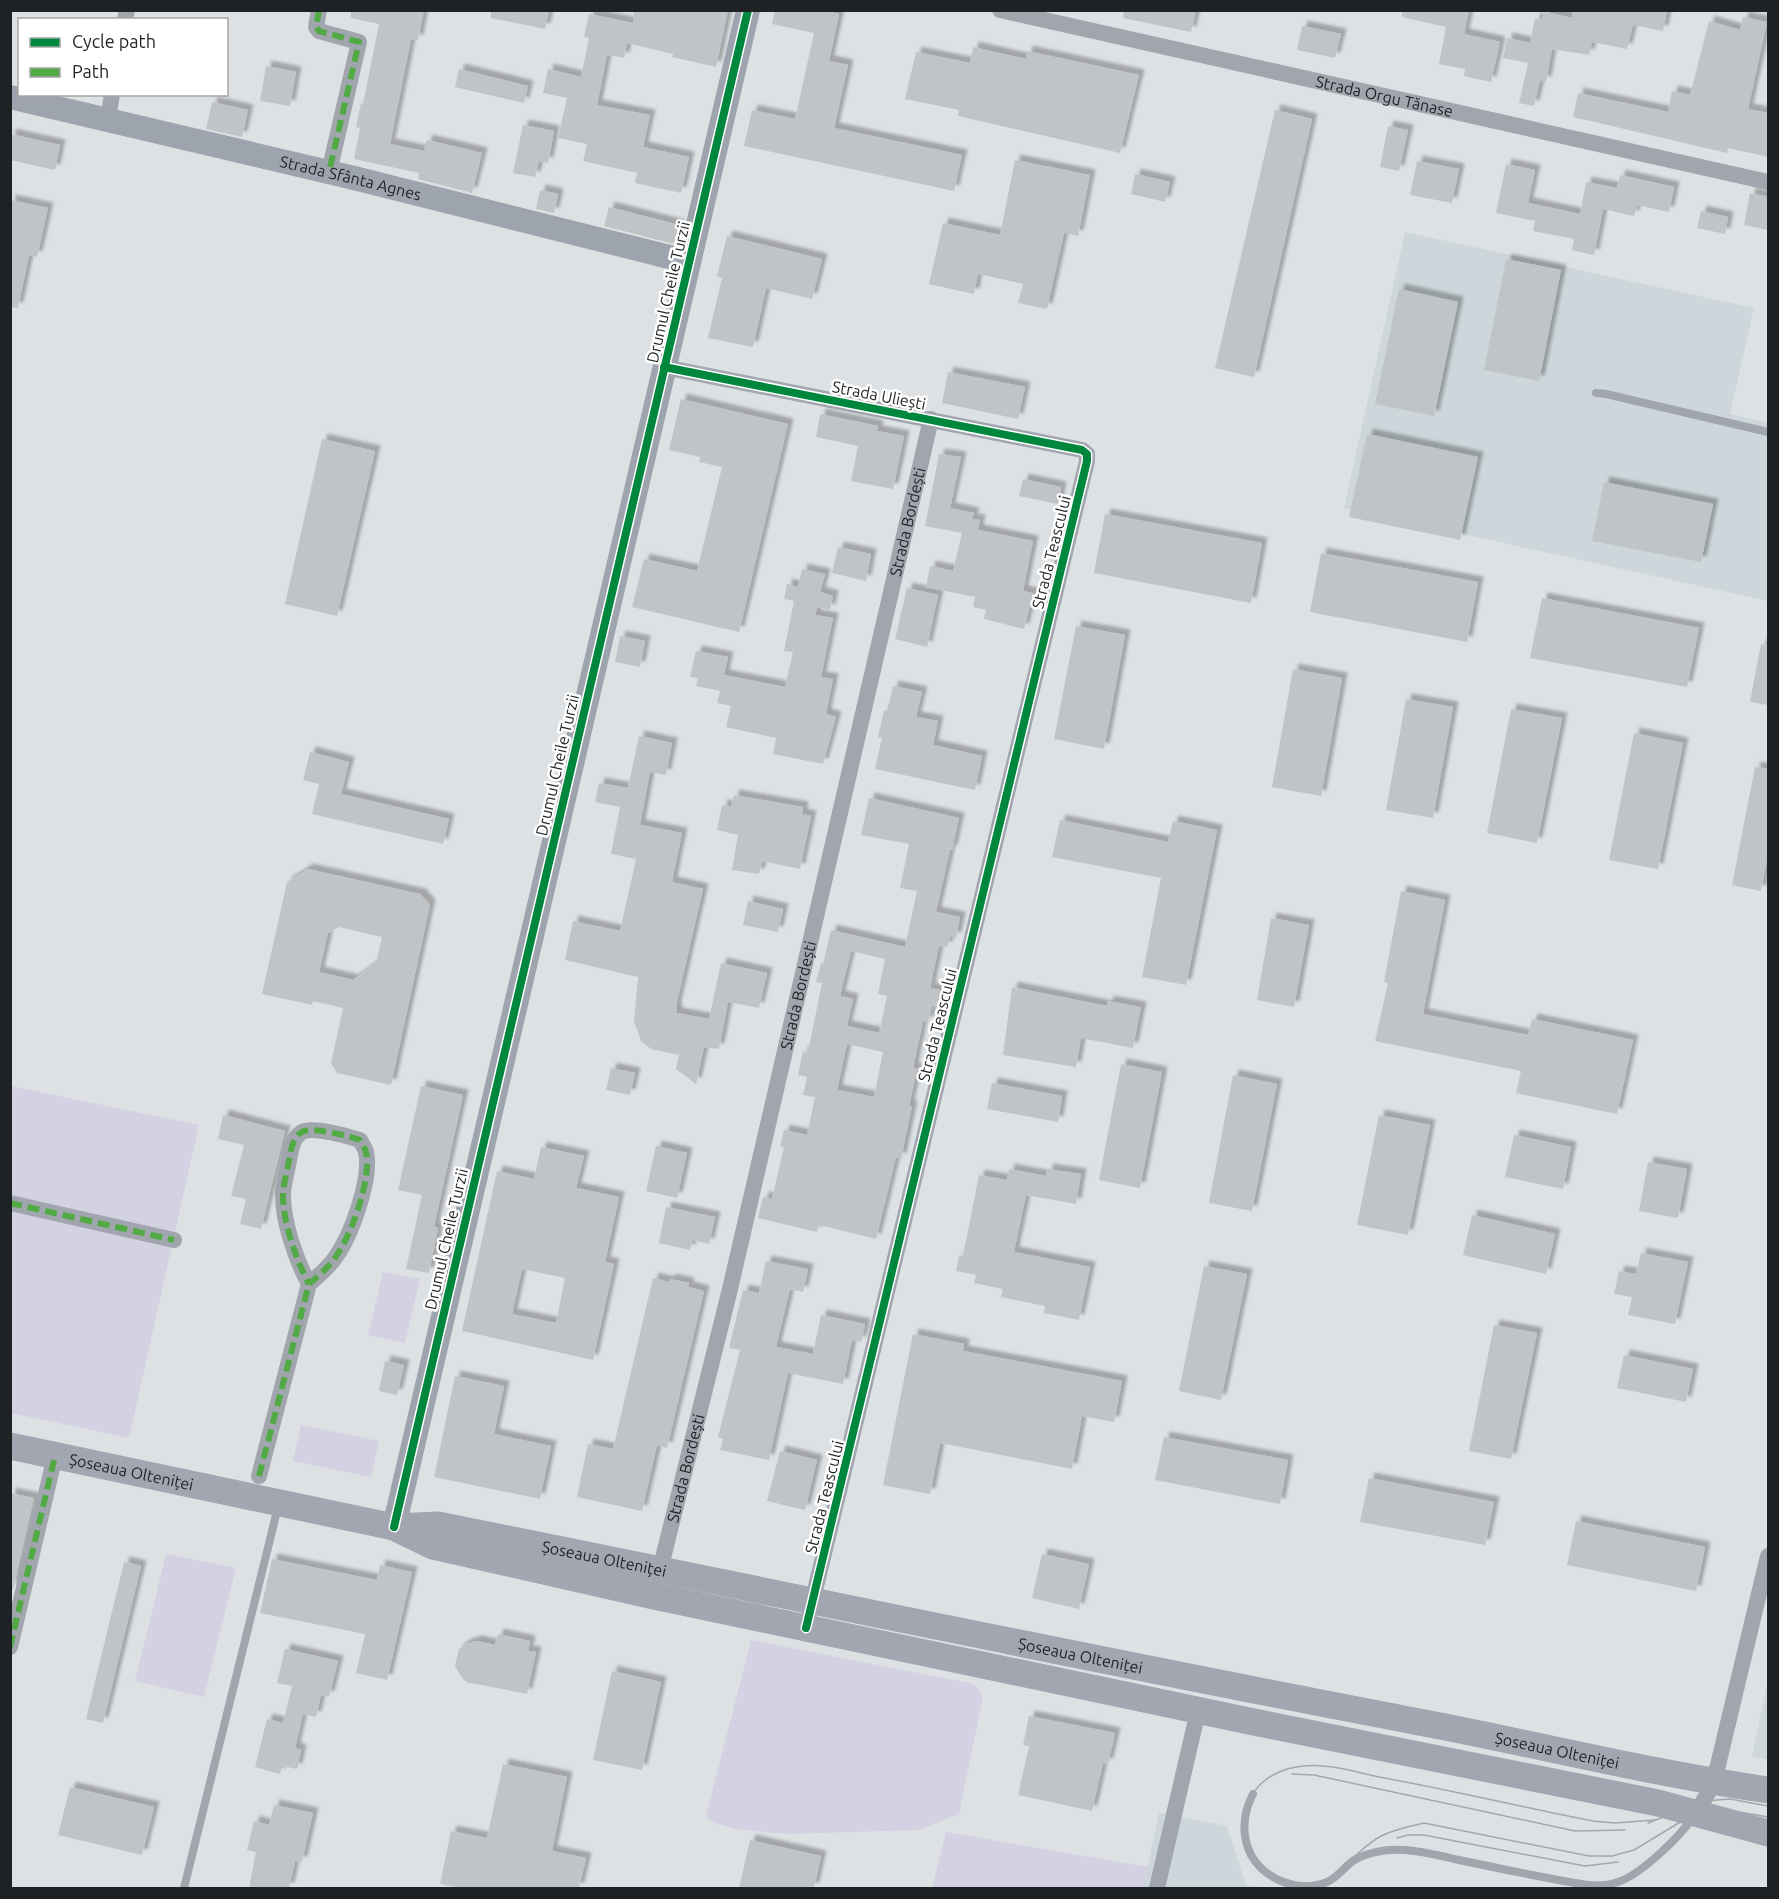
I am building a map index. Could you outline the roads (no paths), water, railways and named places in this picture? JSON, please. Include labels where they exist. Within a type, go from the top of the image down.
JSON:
[{"type":"main road","name":"Șoseaua Olteniței","points":[[10,1446],[394,1527],[438,1526],[1087,1658],[1418,1721],[1712,1781],[1768,1790]]},
{"type":"main road","name":"Șoseaua Olteniței","points":[[394,1527],[433,1546],[1198,1711],[1697,1812],[1768,1833]]},
{"type":"street","points":[[320,10],[316,27],[319,31],[359,42],[329,172]]},
{"type":"street","name":"Drumul Cheile Turzii","points":[[394,1527],[748,10]]},
{"type":"street","name":"Strada Orgu Tănase","points":[[1000,10],[1768,182]]},
{"type":"street","points":[[108,120],[112,96]]},
{"type":"street","name":"Strada Sfânta Agnes","points":[[10,97],[329,172],[689,262]]},
{"type":"street","name":"Strada Uliești","points":[[664,367],[1082,450],[1087,454]]},
{"type":"street","name":"Strada Bordești","points":[[660,1570],[730,1290],[931,419]]},
{"type":"street","name":"Strada Teascului","points":[[806,1628],[1087,454]]},
{"type":"street","points":[[259,1476],[309,1284],[334,1259],[346,1239],[358,1208],[367,1161],[366,1150],[360,1140],[310,1129],[301,1133],[291,1147],[283,1192],[284,1209],[299,1265],[309,1284]]},
{"type":"street","points":[[10,1203],[174,1240]]},
{"type":"street","points":[[10,1647],[55,1456]]},
{"type":"street","points":[[1697,1812],[1712,1781],[1768,1556]]},
{"type":"street","points":[[1157,1888],[1198,1711]]},
{"type":"lane","points":[[1596,393],[1768,432]]},
{"type":"lane","points":[[184,1888],[279,1503]]},
{"type":"lane","points":[[1253,1794],[1245,1814],[1246,1840],[1251,1855],[1262,1869],[1274,1878],[1295,1885],[1316,1885],[1328,1881],[1354,1860],[1377,1852],[1406,1850],[1600,1886],[1619,1882],[1634,1874],[1673,1841],[1697,1812]]},
{"type":"tram line","points":[[1655,1820],[1615,1823],[1593,1821],[1433,1787],[1312,1765],[1280,1772],[1260,1784],[1248,1803],[1244,1827],[1248,1846],[1261,1867],[1281,1881],[1299,1885],[1327,1880],[1368,1844],[1381,1836],[1424,1823],[1589,1856],[1612,1856],[1634,1850],[1697,1812],[1728,1810],[1768,1817]]},
{"type":"tram line","points":[[1292,1774],[1314,1775],[1575,1831],[1625,1830]]},
{"type":"tram line","points":[[1648,1823],[1704,1801],[1730,1799],[1768,1806]]},
{"type":"tram line","points":[[1397,1838],[1424,1835],[1585,1866],[1618,1862]]}]
